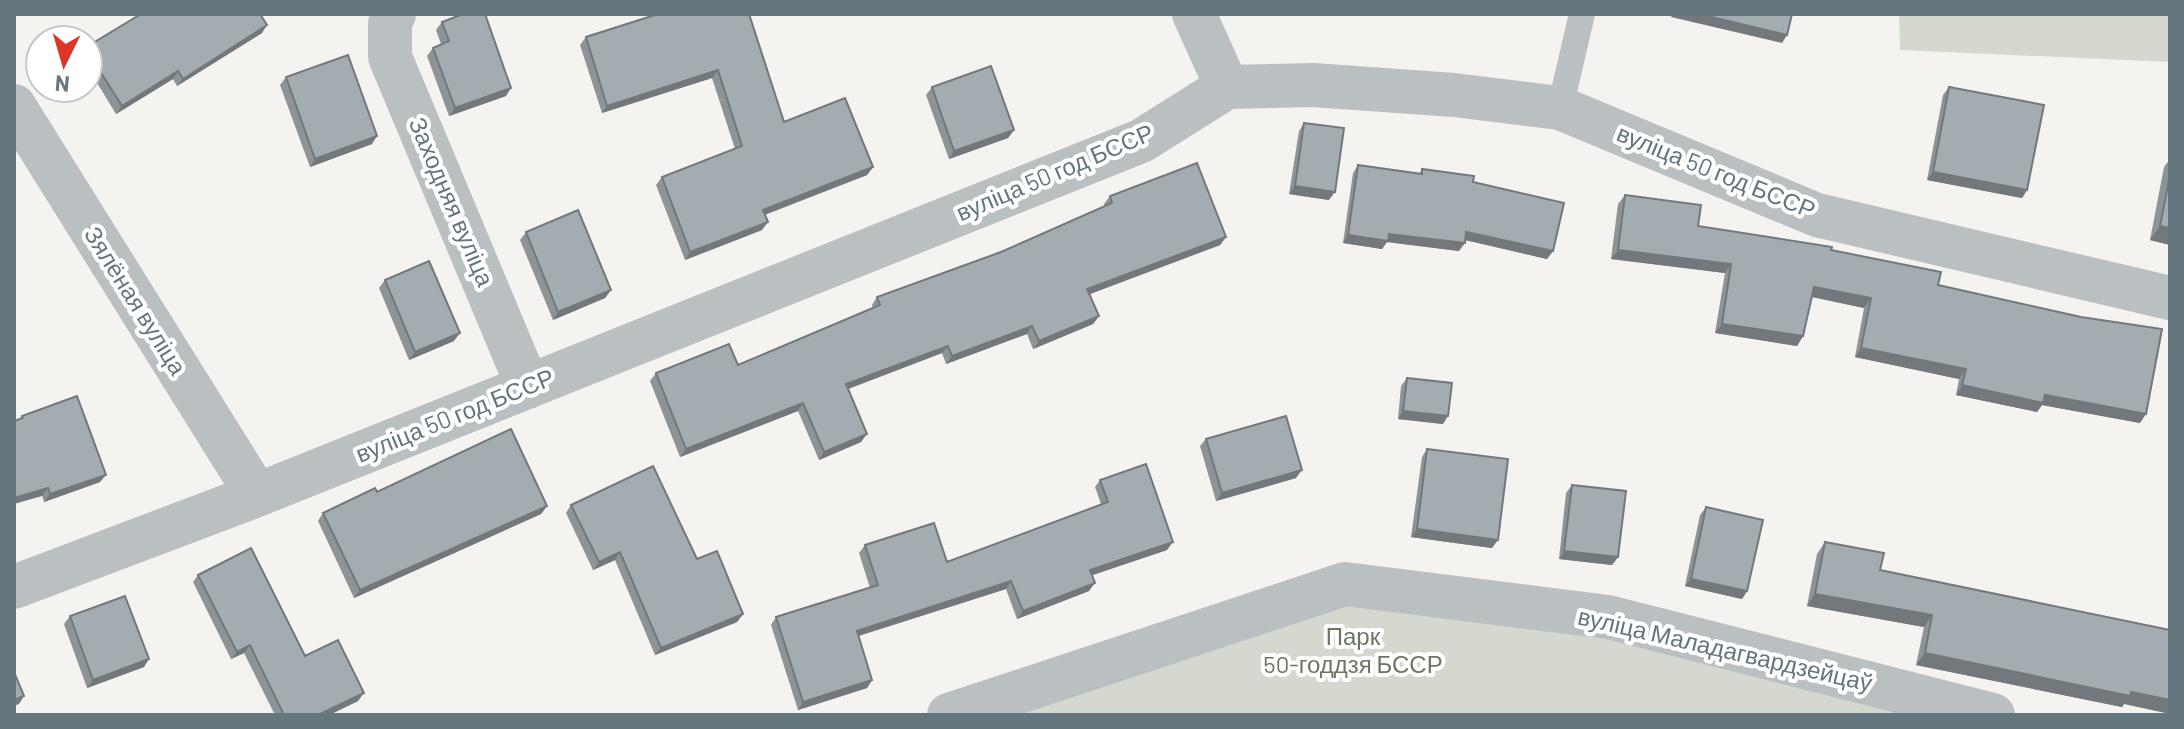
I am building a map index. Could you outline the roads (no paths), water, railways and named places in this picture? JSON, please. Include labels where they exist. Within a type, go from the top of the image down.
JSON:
[{"type":"street","name":"Заходняя вуліца","points":[[394,14],[390,23],[390,57],[528,387]]},
{"type":"street","points":[[1194,14],[1227,87]]},
{"type":"street","name":"вуліца 50 год БССР","points":[[14,587],[257,495],[1141,141],[1227,87],[1360,88],[1560,108],[1817,215],[2170,298]]},
{"type":"street","name":"Зялёная вуліца","points":[[14,106],[257,495]]},
{"type":"street","name":"вуліца Маладагвардзейцаў","points":[[949,715],[1345,584],[1608,617],[1993,715]]},
{"type":"lane","points":[[1560,108],[1582,14]]},
{"type":"park label","name":"Парк 50-годдзя БССР","points":[[1353,651]]}]
